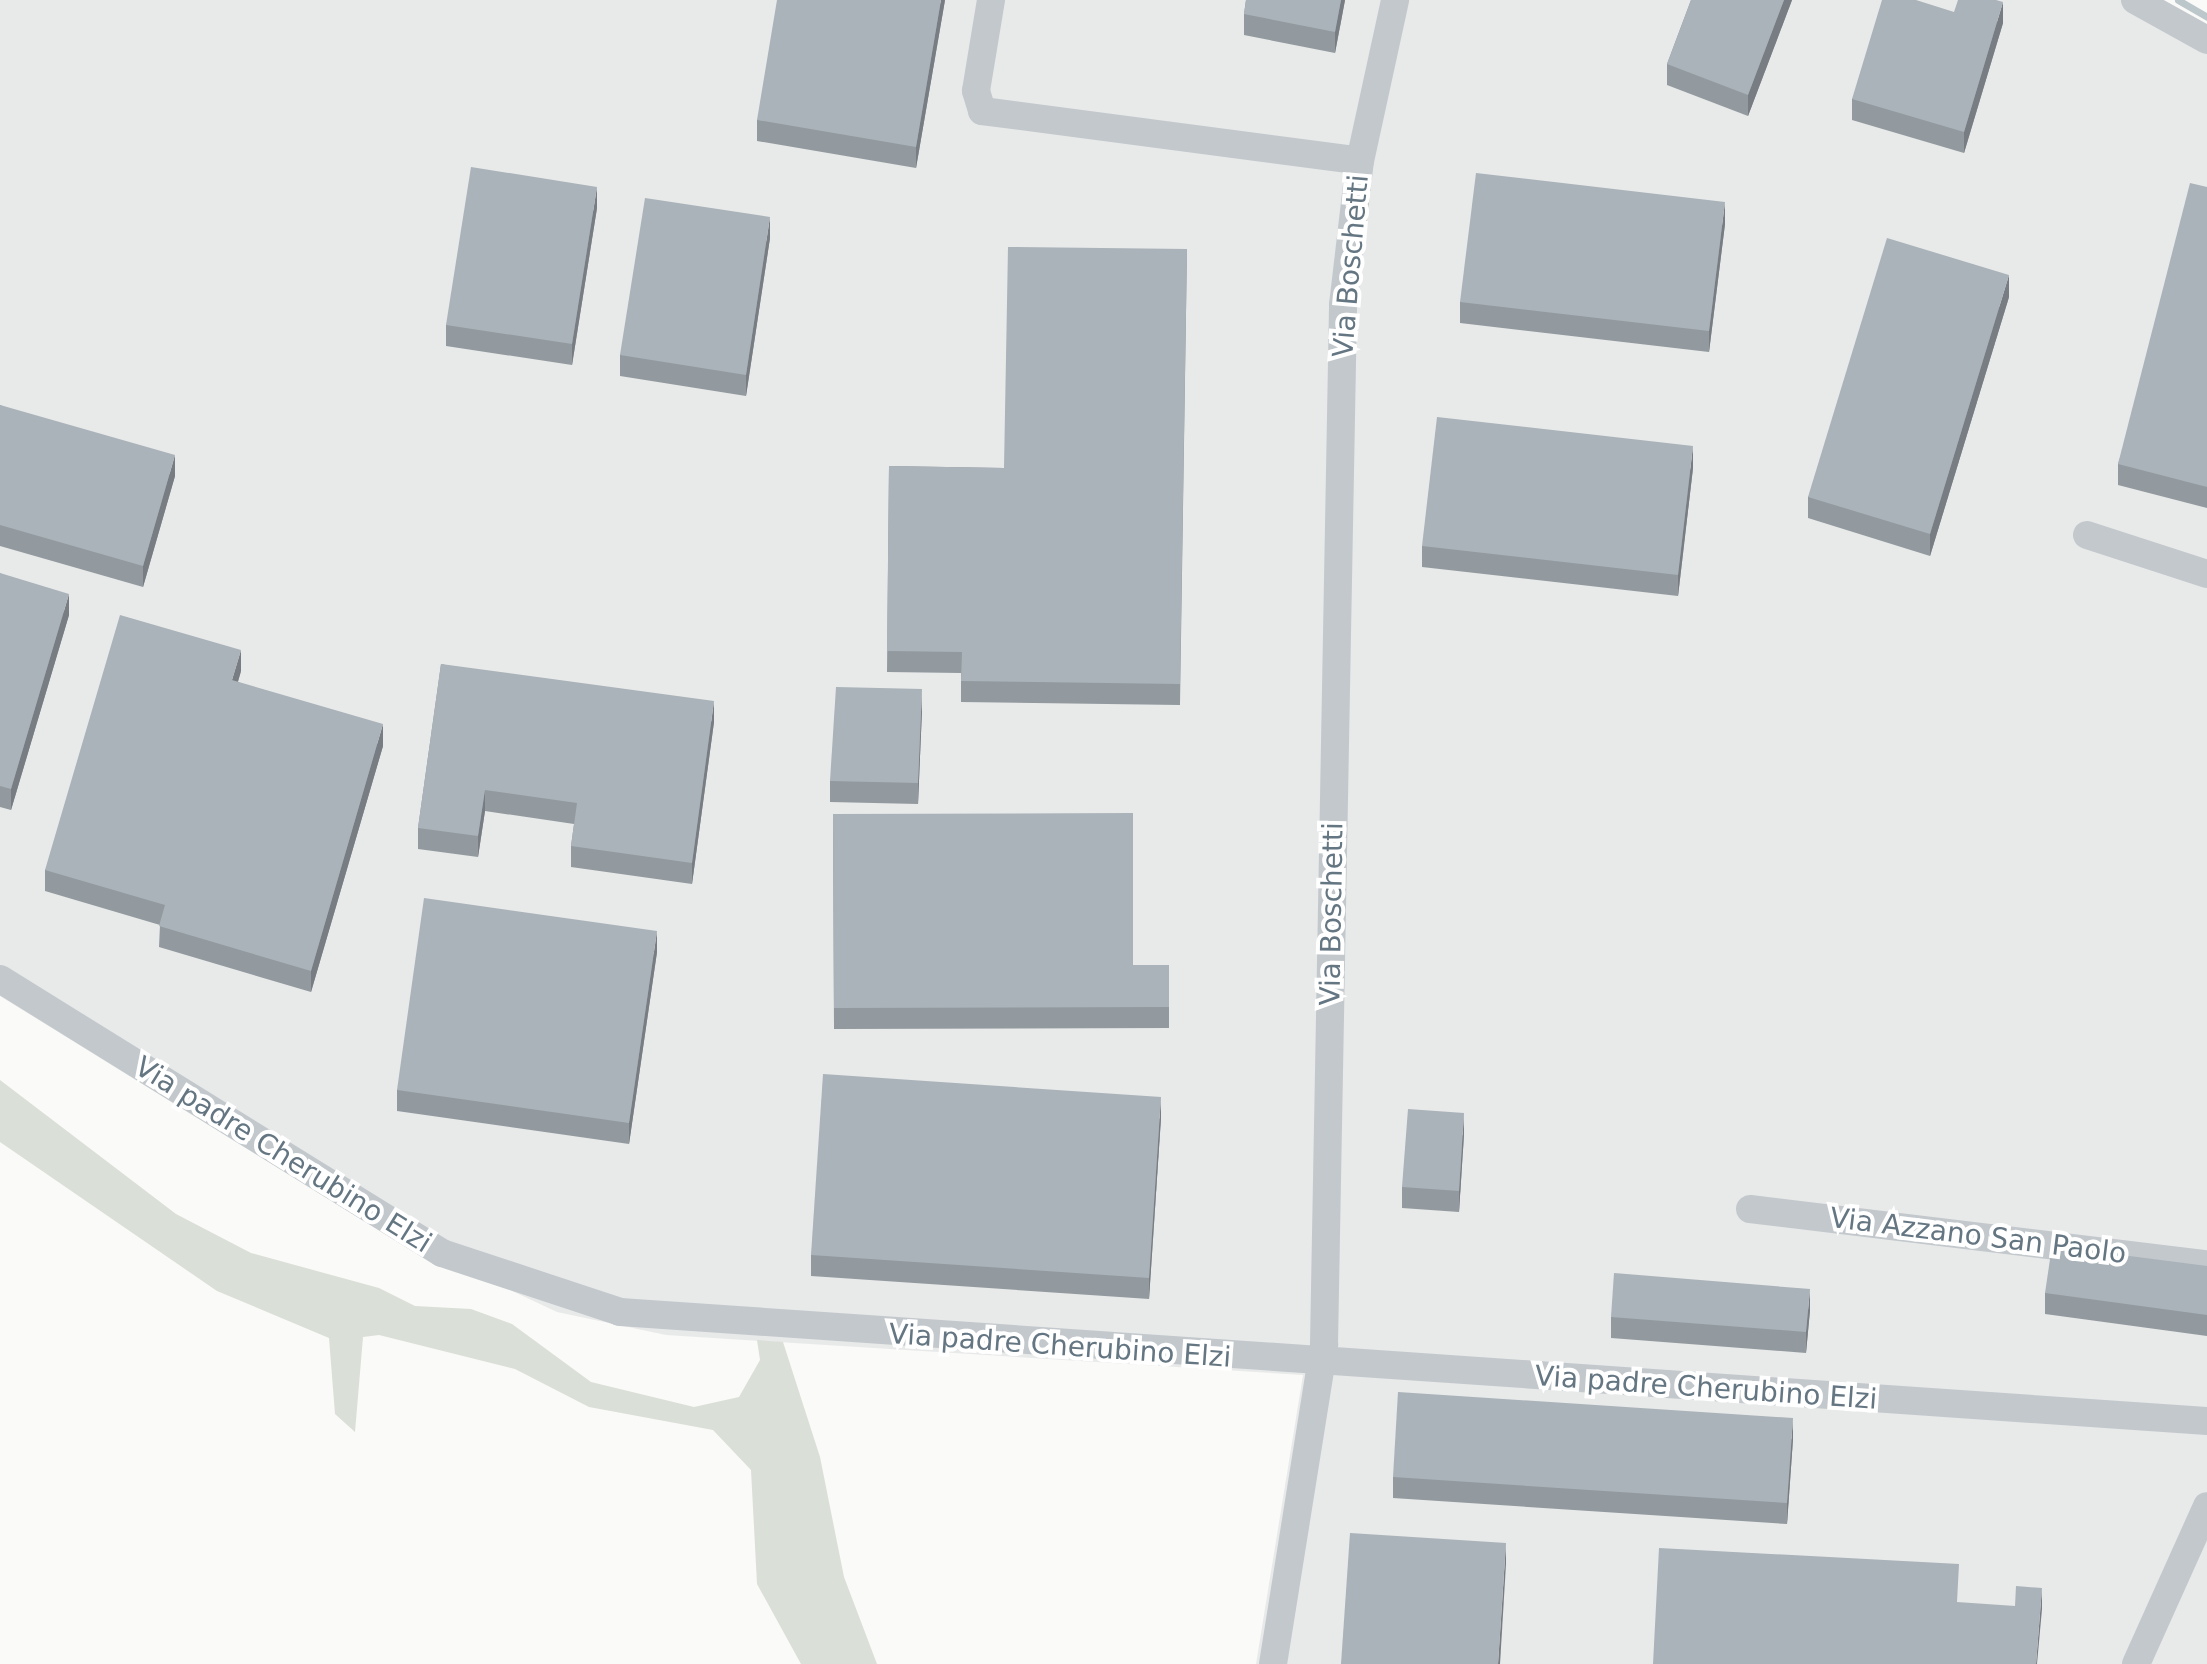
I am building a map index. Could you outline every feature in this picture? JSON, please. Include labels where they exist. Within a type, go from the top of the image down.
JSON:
[{"type":"street","name":"Via Boschetti","points":[[991,0],[976,91],[982,111],[1360,161]]},
{"type":"street","name":"Via Boschetti","points":[[1273,1664],[1322,1363],[1343,305],[1360,161],[1395,0]]},
{"type":"street","points":[[2135,0],[2207,40]]},
{"type":"street","points":[[2087,535],[2207,574]]},
{"type":"street","name":"Via padre Cherubino Elzi","points":[[0,979],[371,1214],[442,1253],[563,1298],[692,1322],[2207,1421]]},
{"type":"street","name":"Via Azzano San Paolo","points":[[1750,1209],[2207,1264]]},
{"type":"street","points":[[2136,1664],[2204,1519]]},
{"type":"shaded area","points":[[0,0],[2157,0],[2207,29],[2207,1664],[1256,1664],[1303,1375],[666,1335],[557,1312],[365,1222],[0,996]]},
{"type":"shaded area","points":[[0,1080],[176,1214],[251,1253],[379,1288],[415,1306],[471,1309],[512,1324],[591,1382],[694,1407],[739,1397],[760,1360],[757,1340],[783,1342],[820,1457],[844,1577],[877,1664],[801,1664],[757,1584],[751,1470],[713,1430],[589,1407],[515,1369],[379,1335],[363,1337],[355,1432],[335,1414],[329,1338],[217,1291],[0,1142]]},
{"type":"building","points":[[777,0],[941,0],[916,147],[757,120]]},
{"type":"building","points":[[1246,0],[1341,0],[1335,32],[1244,14]]},
{"type":"building","points":[[1691,0],[1784,0],[1748,95],[1667,64]]},
{"type":"building","points":[[1882,0],[1916,0],[1954,12],[1958,0],[2003,2],[1964,132],[1852,99]]},
{"type":"building","points":[[471,167],[597,187],[572,344],[446,325]]},
{"type":"building","points":[[1476,173],[1725,202],[1709,331],[1460,302]]},
{"type":"building","points":[[2190,183],[2207,187],[2207,487],[2118,464]]},
{"type":"building","points":[[645,198],[770,217],[746,375],[620,355]]},
{"type":"building","points":[[1887,238],[2009,275],[1930,534],[1808,497]]},
{"type":"building","points":[[1008,247],[1187,249],[1180,684],[961,681],[962,652],[887,651],[889,466],[1004,468]]},
{"type":"building","points":[[0,405],[175,455],[143,566],[0,525]]},
{"type":"building","points":[[1437,417],[1693,446],[1678,575],[1422,546]]},
{"type":"building","points":[[0,573],[69,594],[11,789],[0,786]]},
{"type":"building","points":[[120,615],[241,650],[232,680],[383,724],[311,971],[159,926],[165,905],[45,870]]},
{"type":"building","points":[[441,664],[714,701],[692,863],[571,846],[577,803],[485,790],[478,836],[418,828]]},
{"type":"building","points":[[836,687],[922,689],[918,783],[830,781]]},
{"type":"building","points":[[1133,813],[1133,965],[1169,965],[1169,1007],[834,1008],[833,814]]},
{"type":"building","points":[[424,898],[657,931],[629,1123],[397,1090]]},
{"type":"building","points":[[823,1074],[1161,1097],[1149,1278],[811,1255]]},
{"type":"building","points":[[1408,1109],[1464,1113],[1459,1191],[1402,1187]]},
{"type":"building","points":[[2052,1246],[2207,1266],[2207,1315],[2045,1293]]},
{"type":"building","points":[[1614,1273],[1810,1289],[1806,1332],[1611,1317]]},
{"type":"building","points":[[1398,1392],[1793,1418],[1787,1503],[1393,1477]]},
{"type":"building","points":[[1350,1533],[1506,1543],[1498,1664],[1341,1664]]},
{"type":"building","points":[[1659,1548],[1959,1564],[1957,1602],[2015,1606],[2016,1586],[2042,1588],[2036,1664],[1653,1664]]},
{"type":"waterway","points":[[2178,0],[2207,17]]}]
